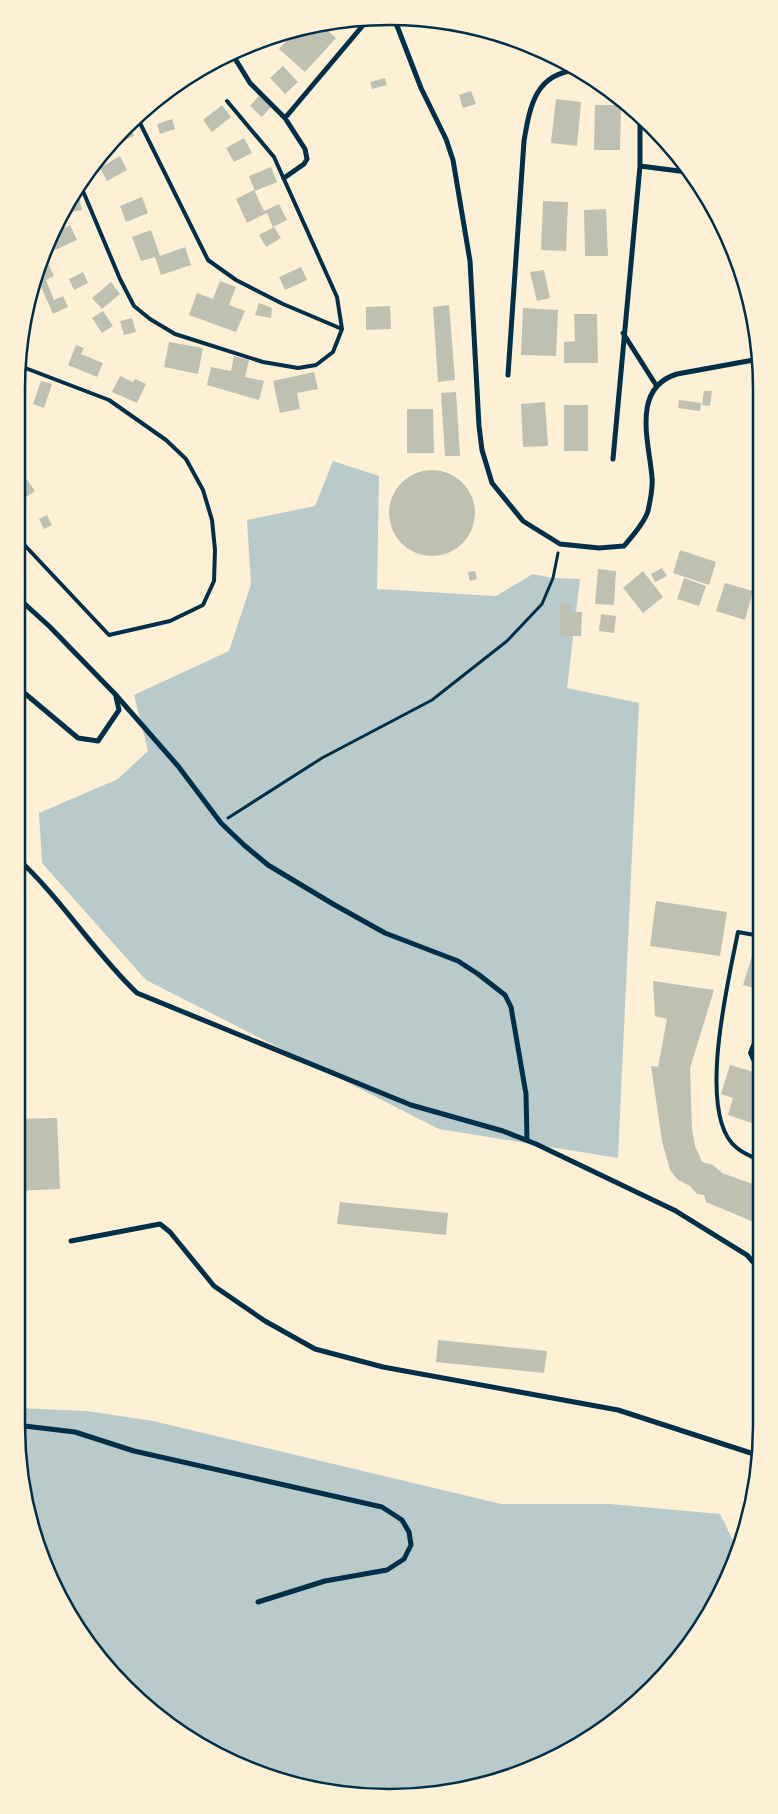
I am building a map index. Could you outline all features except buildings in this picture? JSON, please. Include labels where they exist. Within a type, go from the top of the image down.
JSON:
[{"type":"street","points":[[397,25],[422,88],[446,139],[453,160],[470,261],[482,450],[492,484],[523,520],[560,544],[599,548],[624,546],[637,531],[648,512],[653,479],[648,454],[646,410],[656,385],[666,377],[677,374],[752,361]]},
{"type":"street","points":[[285,118],[362,26]]},
{"type":"street","points":[[236,60],[250,83],[285,118],[307,154],[304,164],[284,178]]},
{"type":"street","points":[[508,376],[524,141],[531,109],[540,87],[547,81],[567,72]]},
{"type":"street","points":[[613,459],[623,333],[640,166],[640,126]]},
{"type":"street","points":[[640,166],[681,171]]},
{"type":"street","points":[[623,333],[656,385]]},
{"type":"street","points":[[25,604],[49,626],[115,694],[178,766],[221,823],[268,864],[385,933],[458,961],[505,994],[511,1007],[526,1094],[527,1140]]},
{"type":"street","points":[[25,694],[78,738],[98,741],[119,710],[115,694]]},
{"type":"street","points":[[25,866],[46,886],[114,969],[137,993],[410,1105],[503,1131],[527,1140],[676,1211],[746,1255],[753,1262]]},
{"type":"street","points":[[72,1241],[160,1224],[173,1236],[214,1286],[265,1321],[315,1348],[383,1367],[618,1410],[752,1453]]},
{"type":"street","points":[[25,1426],[75,1432],[134,1451],[351,1500],[388,1510],[397,1515],[406,1526],[411,1545],[404,1559],[394,1568],[378,1573],[325,1581],[258,1602]]},
{"type":"lane","points":[[83,192],[120,280],[134,306],[150,319],[175,334],[263,362],[298,368],[316,365],[333,352],[342,329],[337,297],[274,157],[227,101]]},
{"type":"lane","points":[[140,124],[208,260],[236,280],[283,304],[342,329]]},
{"type":"lane","points":[[25,546],[109,635],[170,621],[203,605],[214,581],[215,550],[212,520],[203,490],[186,459],[166,440],[109,400],[26,368]]},
{"type":"lane","points":[[753,935],[738,932],[721,1026],[716,1104],[722,1126],[736,1148],[753,1157]]},
{"type":"lane","points":[[753,1045],[750,1053],[753,1060]]},
{"type":"path","points":[[221,823],[322,758],[432,700],[506,641],[542,604],[553,578],[560,544]]},
{"type":"shaded area","points":[[333,461],[379,476],[377,589],[496,596],[533,574],[553,578],[580,579],[567,688],[639,703],[618,1158],[439,1129],[146,980],[42,863],[39,813],[118,779],[148,751],[134,695],[229,651],[251,584],[247,520],[315,506]]},
{"type":"shaded area","points":[[25,1408],[87,1411],[153,1421],[501,1504],[610,1504],[720,1514],[734,1542],[704,1607],[678,1647],[663,1665],[611,1714],[591,1728],[550,1751],[506,1770],[483,1777],[437,1786],[413,1788],[389,1789],[341,1786],[295,1777],[272,1770],[207,1740],[167,1714],[115,1665],[100,1647],[74,1607],[44,1542],[37,1519],[28,1473]]}]
